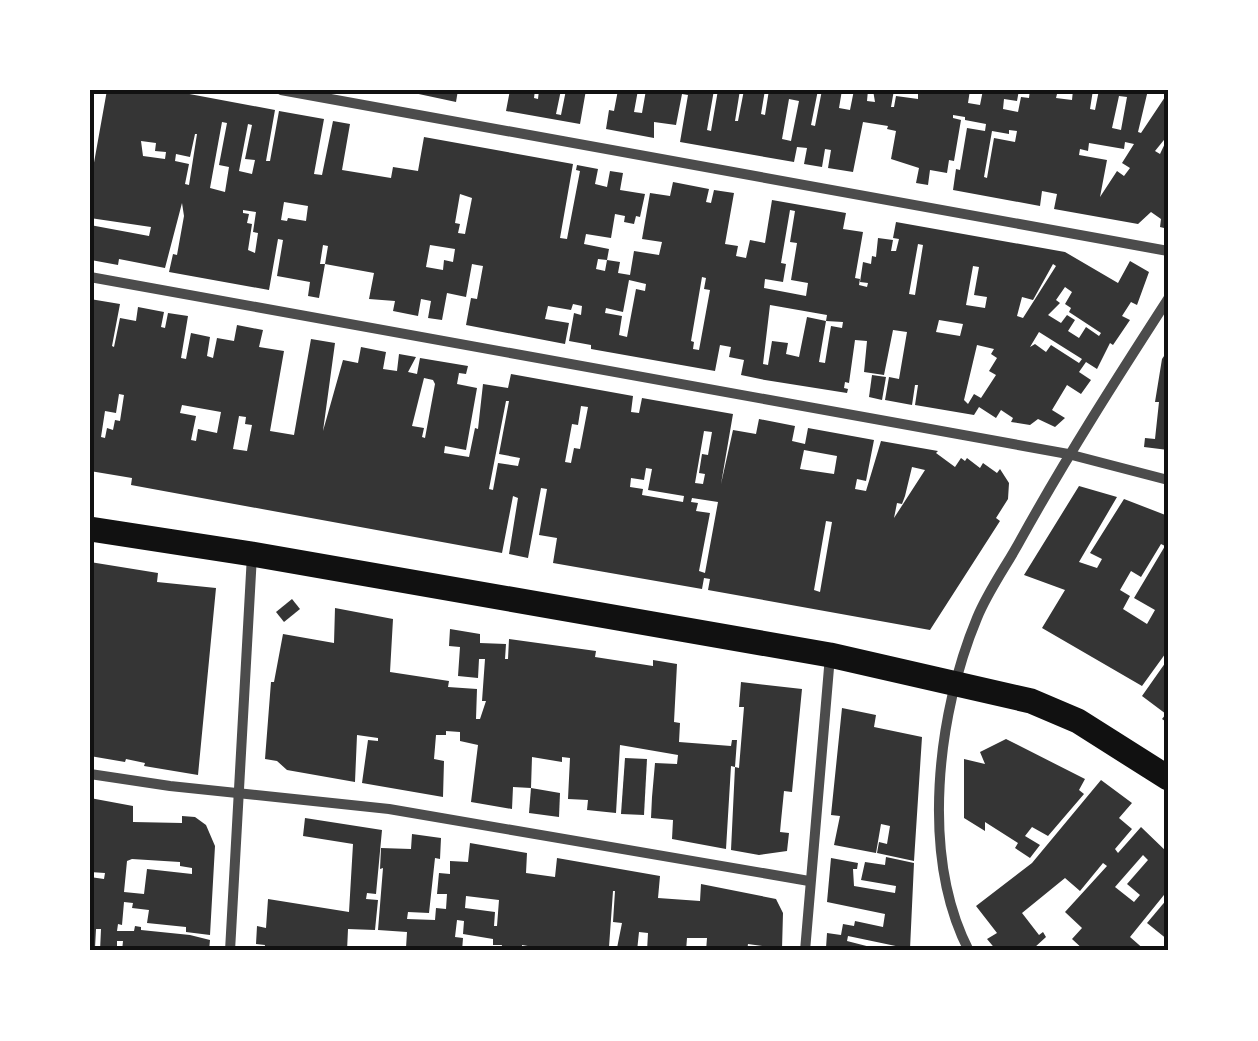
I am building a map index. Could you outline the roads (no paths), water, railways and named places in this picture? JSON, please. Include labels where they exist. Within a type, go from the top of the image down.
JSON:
[{"type":"main road","points":[[90,529],[830,655],[1030,700],[1078,721],[1168,778]]},
{"type":"street","points":[[281,90],[1168,251]]},
{"type":"street","points":[[90,277],[1068,454],[1168,480]]},
{"type":"street","points":[[969,951],[947,892],[939,846],[947,725],[956,685],[977,618],[1068,454],[1168,299]]},
{"type":"street","points":[[230,951],[252,554]]},
{"type":"street","points":[[804,951],[830,655]]},
{"type":"street","points":[[90,774],[476,822],[810,881]]}]
